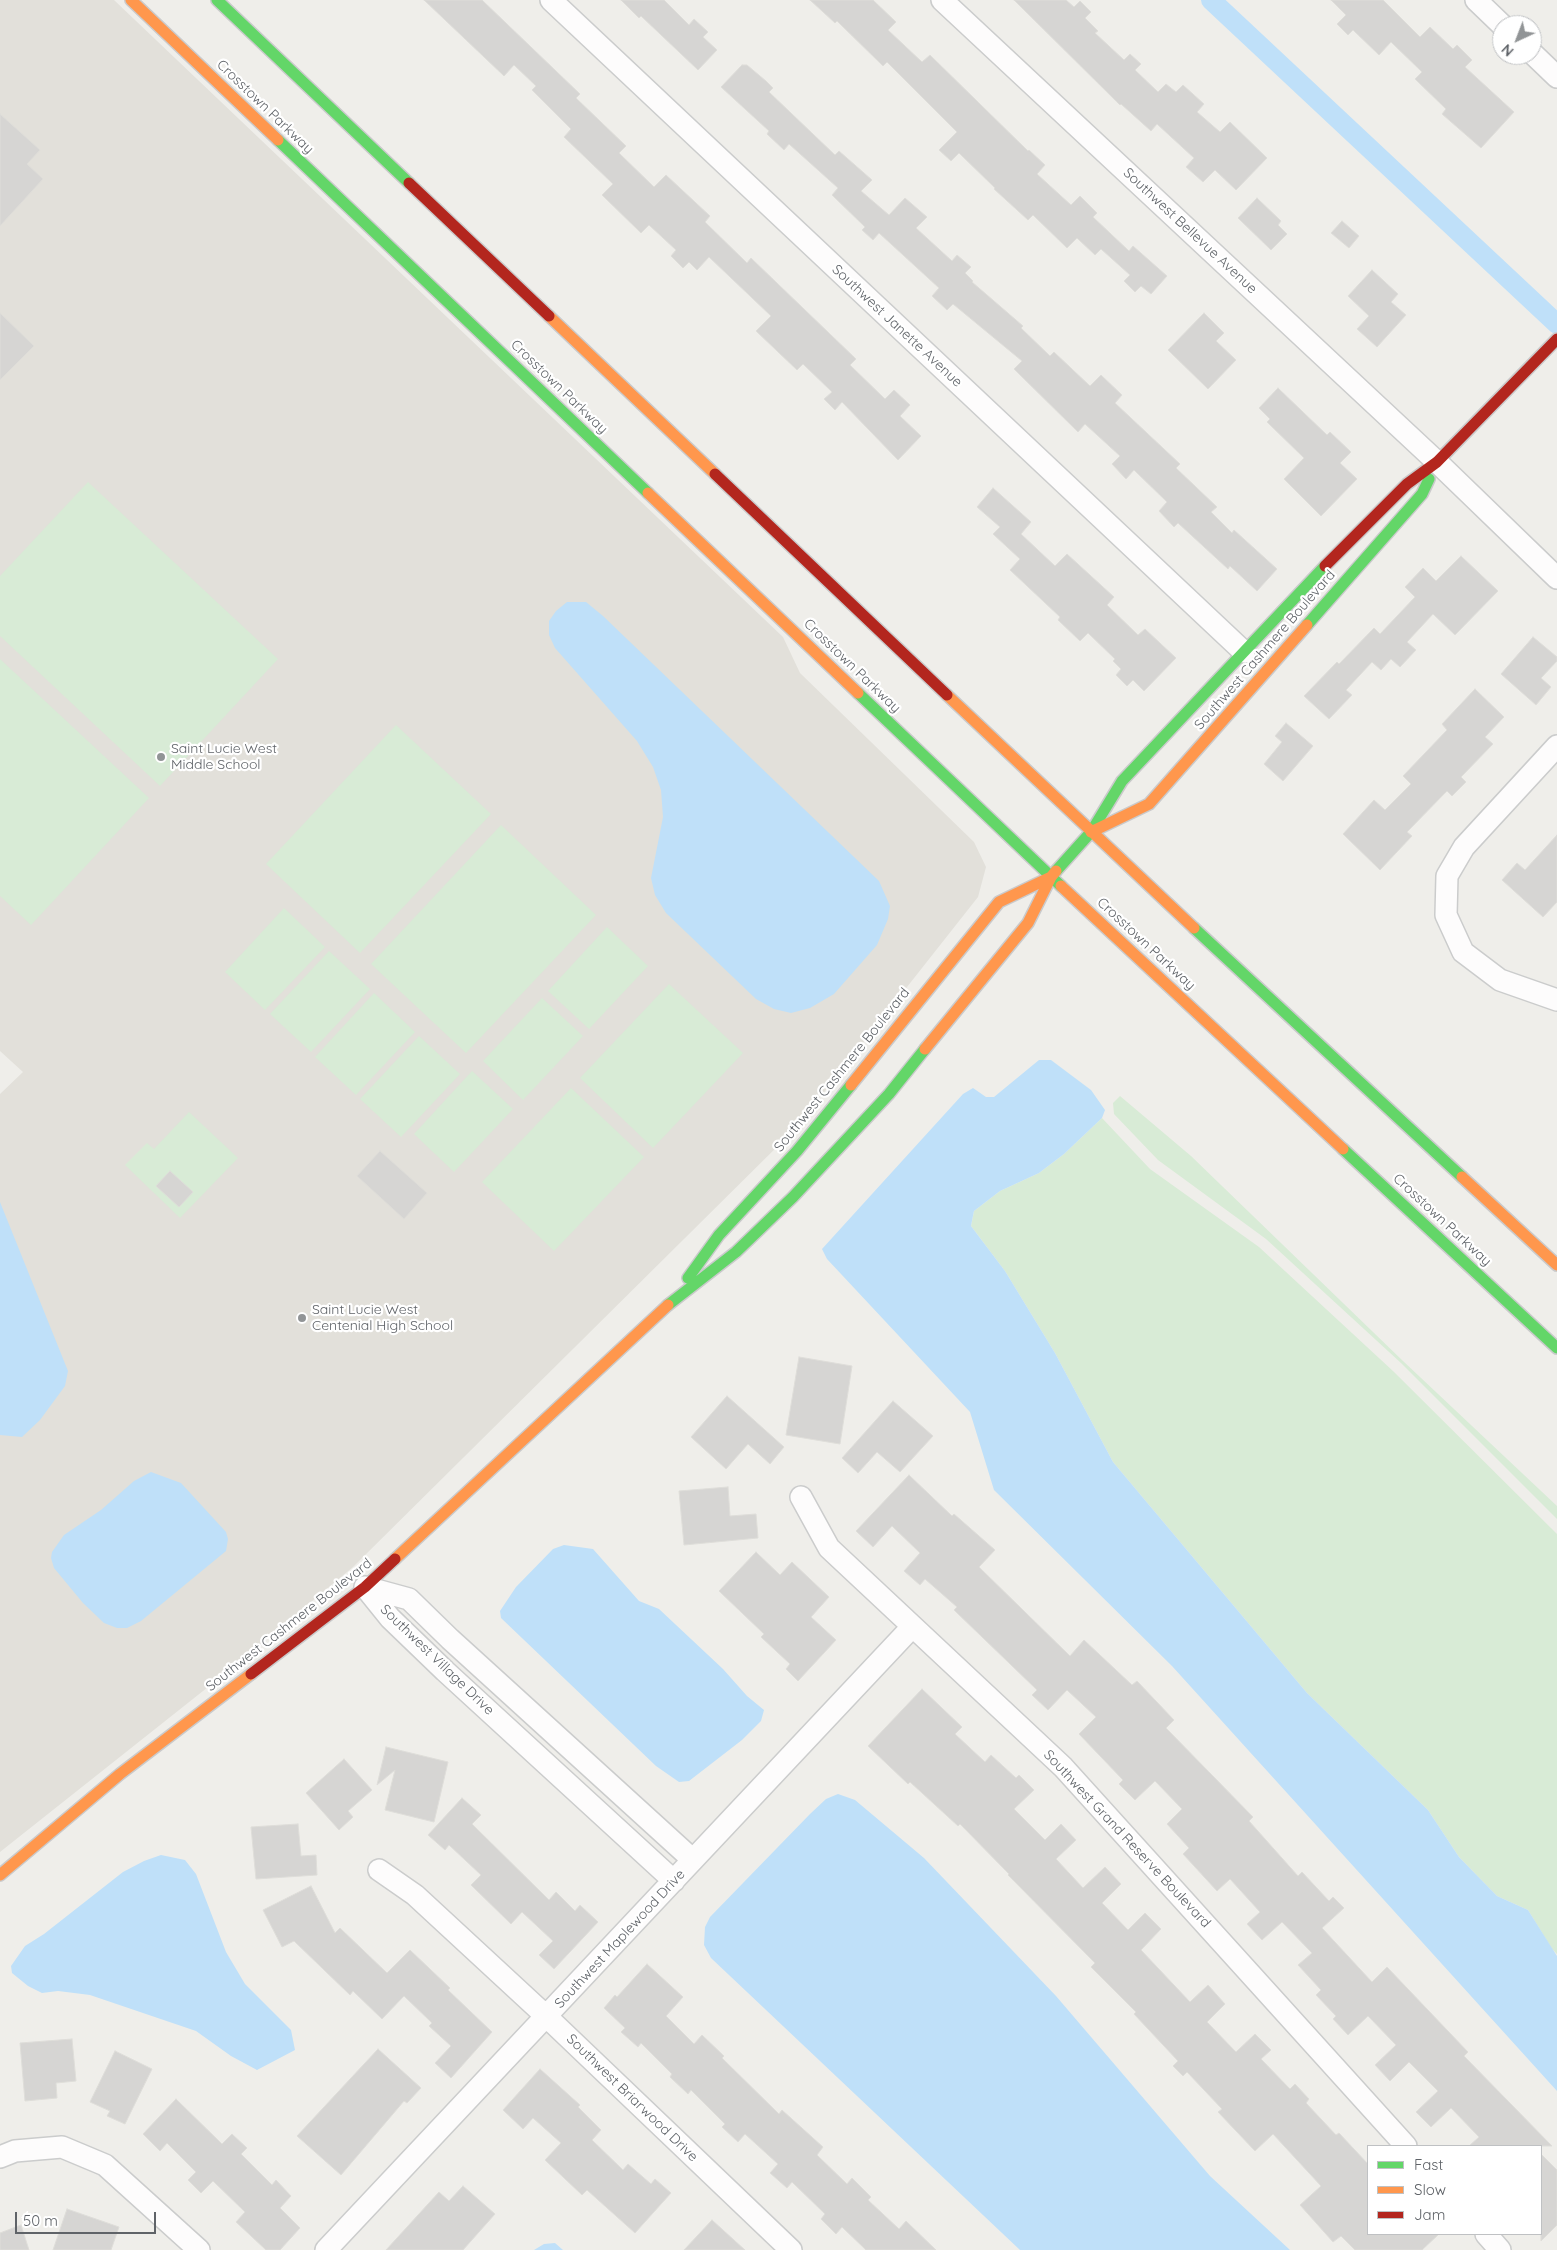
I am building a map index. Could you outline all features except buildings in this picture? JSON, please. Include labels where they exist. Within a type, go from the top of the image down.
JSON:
[{"type":"main road","name":"Crosstown Parkway","points":[[131,0],[1051,877],[1557,1348]]},
{"type":"main road","points":[[217,0],[1091,832],[1557,1265]]},
{"type":"main road","name":"Southwest Cashmere Boulevard","points":[[0,1875],[120,1774],[365,1587],[671,1302],[743,1245],[793,1197],[889,1094],[1028,923],[1051,877],[1091,832],[1122,781],[1336,554],[1407,484],[1437,462],[1554,342]]},
{"type":"main road","name":"Southwest Cashmere Boulevard","points":[[1091,832],[1149,804],[1422,494],[1437,462]]},
{"type":"main road","name":"Southwest Cashmere Boulevard","points":[[671,1302],[719,1235],[797,1151],[1000,902],[1051,877]]},
{"type":"street","name":"Southwest Janette Avenue","points":[[551,0],[1244,652]]},
{"type":"street","name":"Southwest Bellevue Avenue","points":[[942,0],[1437,462],[1557,578]]},
{"type":"street","points":[[1483,2],[1494,15]]},
{"type":"street","points":[[1542,63],[1557,77]]},
{"type":"street","points":[[1557,746],[1464,847],[1447,876],[1446,915],[1463,952],[1500,980],[1557,1000]]},
{"type":"street","name":"Southwest Grand Reserve Boulevard","points":[[801,1497],[829,1548],[1063,1767],[1405,2145]]},
{"type":"street","name":"Southwest Village Drive","points":[[365,1587],[409,1599],[450,1639],[693,1860]]},
{"type":"street","name":"Southwest Village Drive","points":[[365,1587],[390,1618],[444,1670],[674,1881]]},
{"type":"street","name":"Southwest Maplewood Drive","points":[[326,2250],[912,1627]]},
{"type":"street","name":"Southwest Briarwood Drive","points":[[379,1870],[415,1895],[547,2017],[791,2250]]},
{"type":"street","points":[[0,2156],[15,2151],[62,2147],[105,2164],[199,2250]]},
{"type":"street","points":[[1487,2235],[1500,2250]]},
{"type":"shaded area","name":"Saint Lucie West Centenial High School","points":[[0,0],[114,0],[783,637],[800,673],[974,842],[986,867],[978,897],[795,1129],[353,1567],[232,1668],[0,1852],[0,1094],[23,1072],[0,1051]]},
{"type":"green space","points":[[88,482],[278,659],[160,786],[0,636],[0,576]]},
{"type":"green space","points":[[0,659],[149,798],[31,925],[0,896]]},
{"type":"green space","points":[[396,725],[491,814],[360,953],[266,864]]},
{"type":"green space","points":[[501,825],[596,915],[466,1053],[371,964]]},
{"type":"green space","points":[[284,908],[325,947],[265,1010],[225,972]]},
{"type":"green space","points":[[607,927],[648,966],[589,1029],[548,991]]},
{"type":"green space","points":[[329,951],[370,989],[311,1052],[270,1014]]},
{"type":"green space","points":[[669,984],[743,1053],[653,1148],[580,1078]]},
{"type":"green space","points":[[374,993],[415,1032],[356,1095],[315,1057]]},
{"type":"green space","points":[[542,998],[583,1036],[523,1100],[483,1061]]},
{"type":"green space","points":[[419,1036],[460,1074],[401,1137],[360,1099]]},
{"type":"green space","points":[[472,1071],[513,1109],[454,1172],[414,1134]]},
{"type":"green space","points":[[571,1088],[644,1157],[554,1251],[482,1182]]},
{"type":"green space","points":[[1120,1096],[1191,1156],[1403,1361],[1557,1506],[1557,1519],[1401,1363],[1266,1239],[1158,1160],[1114,1114],[1113,1103]]},
{"type":"green space","points":[[189,1112],[238,1158],[180,1218],[125,1165],[147,1143],[154,1149]]},
{"type":"green space","points":[[1102,1118],[1150,1169],[1259,1247],[1393,1371],[1557,1534],[1557,1954],[1528,1910],[1497,1896],[1459,1857],[1428,1810],[1307,1693],[1113,1462],[1055,1353],[1005,1271],[971,1226],[974,1211],[1000,1191],[1039,1173],[1064,1154]]},
{"type":"water","points":[[567,602],[586,602],[603,616],[879,881],[890,906],[888,919],[877,945],[834,994],[810,1008],[791,1013],[774,1009],[756,999],[666,913],[655,895],[651,878],[663,817],[661,790],[653,767],[637,741],[555,648],[549,635],[549,621],[556,611]]},
{"type":"water","points":[[1039,1060],[1051,1060],[1091,1090],[1105,1110],[1102,1118],[1064,1154],[1039,1173],[1000,1191],[974,1211],[971,1226],[1005,1271],[1055,1353],[1113,1462],[1307,1693],[1428,1810],[1459,1857],[1497,1896],[1528,1910],[1557,1956],[1557,2091],[1172,1666],[994,1490],[970,1412],[827,1259],[822,1249],[963,1094],[973,1088],[986,1097],[994,1097]]},
{"type":"water","points":[[0,1202],[68,1371],[65,1386],[40,1420],[22,1437],[0,1435]]},
{"type":"water","points":[[151,1472],[181,1483],[226,1532],[228,1539],[226,1551],[141,1621],[127,1628],[117,1628],[104,1623],[83,1603],[54,1568],[51,1558],[52,1552],[64,1535],[101,1510],[134,1481]]},
{"type":"water","points":[[564,1545],[593,1549],[639,1601],[659,1609],[723,1669],[747,1696],[764,1710],[761,1721],[742,1740],[689,1781],[679,1782],[656,1766],[501,1618],[500,1611],[516,1587],[553,1549]]},
{"type":"water","points":[[838,1794],[855,1800],[924,1858],[1056,1996],[1210,2176],[1290,2250],[1020,2250],[711,1958],[704,1945],[705,1927],[710,1917],[810,1814],[826,1799]]},
{"type":"water","points":[[161,1855],[185,1860],[196,1874],[226,1952],[245,1984],[291,2030],[295,2050],[257,2070],[231,2056],[196,2031],[90,1995],[58,1991],[42,1993],[28,1986],[12,1973],[11,1966],[25,1946],[44,1934],[123,1872]]},
{"type":"water","points":[[555,2243],[563,2250],[534,2250],[544,2244]]},
{"type":"waterway","points":[[1211,0],[1557,324]]},
{"type":"traffic: fast","points":[[217,0],[409,183]]},
{"type":"traffic: fast","points":[[278,140],[648,493]]},
{"type":"traffic: fast","points":[[1307,625],[1422,494],[1429,479]]},
{"type":"traffic: fast","points":[[1056,871],[1091,832],[1122,781],[1325,566]]},
{"type":"traffic: fast","points":[[858,693],[1061,886]]},
{"type":"traffic: fast","points":[[1194,928],[1462,1177]]},
{"type":"traffic: fast","points":[[668,1305],[736,1252],[793,1197],[889,1094],[925,1049]]},
{"type":"traffic: fast","points":[[688,1278],[719,1235],[797,1151],[851,1085]]},
{"type":"traffic: fast","points":[[1343,1149],[1557,1348]]},
{"type":"traffic: slow","points":[[131,0],[278,140]]},
{"type":"traffic: slow","points":[[549,316],[715,474]]},
{"type":"traffic: slow","points":[[648,493],[858,693]]},
{"type":"traffic: slow","points":[[1091,832],[1149,804],[1307,625]]},
{"type":"traffic: slow","points":[[947,695],[1194,928]]},
{"type":"traffic: slow","points":[[925,1049],[1028,923],[1051,877],[1056,871]]},
{"type":"traffic: slow","points":[[851,1085],[999,902],[1051,877]]},
{"type":"traffic: slow","points":[[1061,886],[1343,1149]]},
{"type":"traffic: slow","points":[[1462,1177],[1557,1265]]},
{"type":"traffic: slow","points":[[395,1559],[668,1305]]},
{"type":"traffic: slow","points":[[0,1875],[120,1774],[251,1674]]},
{"type":"traffic: jam","points":[[409,183],[549,316]]},
{"type":"traffic: jam","points":[[1325,566],[1407,484],[1437,462],[1557,339]]},
{"type":"traffic: jam","points":[[715,474],[947,695]]},
{"type":"traffic: jam","points":[[251,1674],[365,1587],[395,1559]]},
{"type":"place","name":"Saint Lucie West Middle School","points":[[161,757]]},
{"type":"place","name":"Saint Lucie West Centenial High School","points":[[302,1318]]}]
